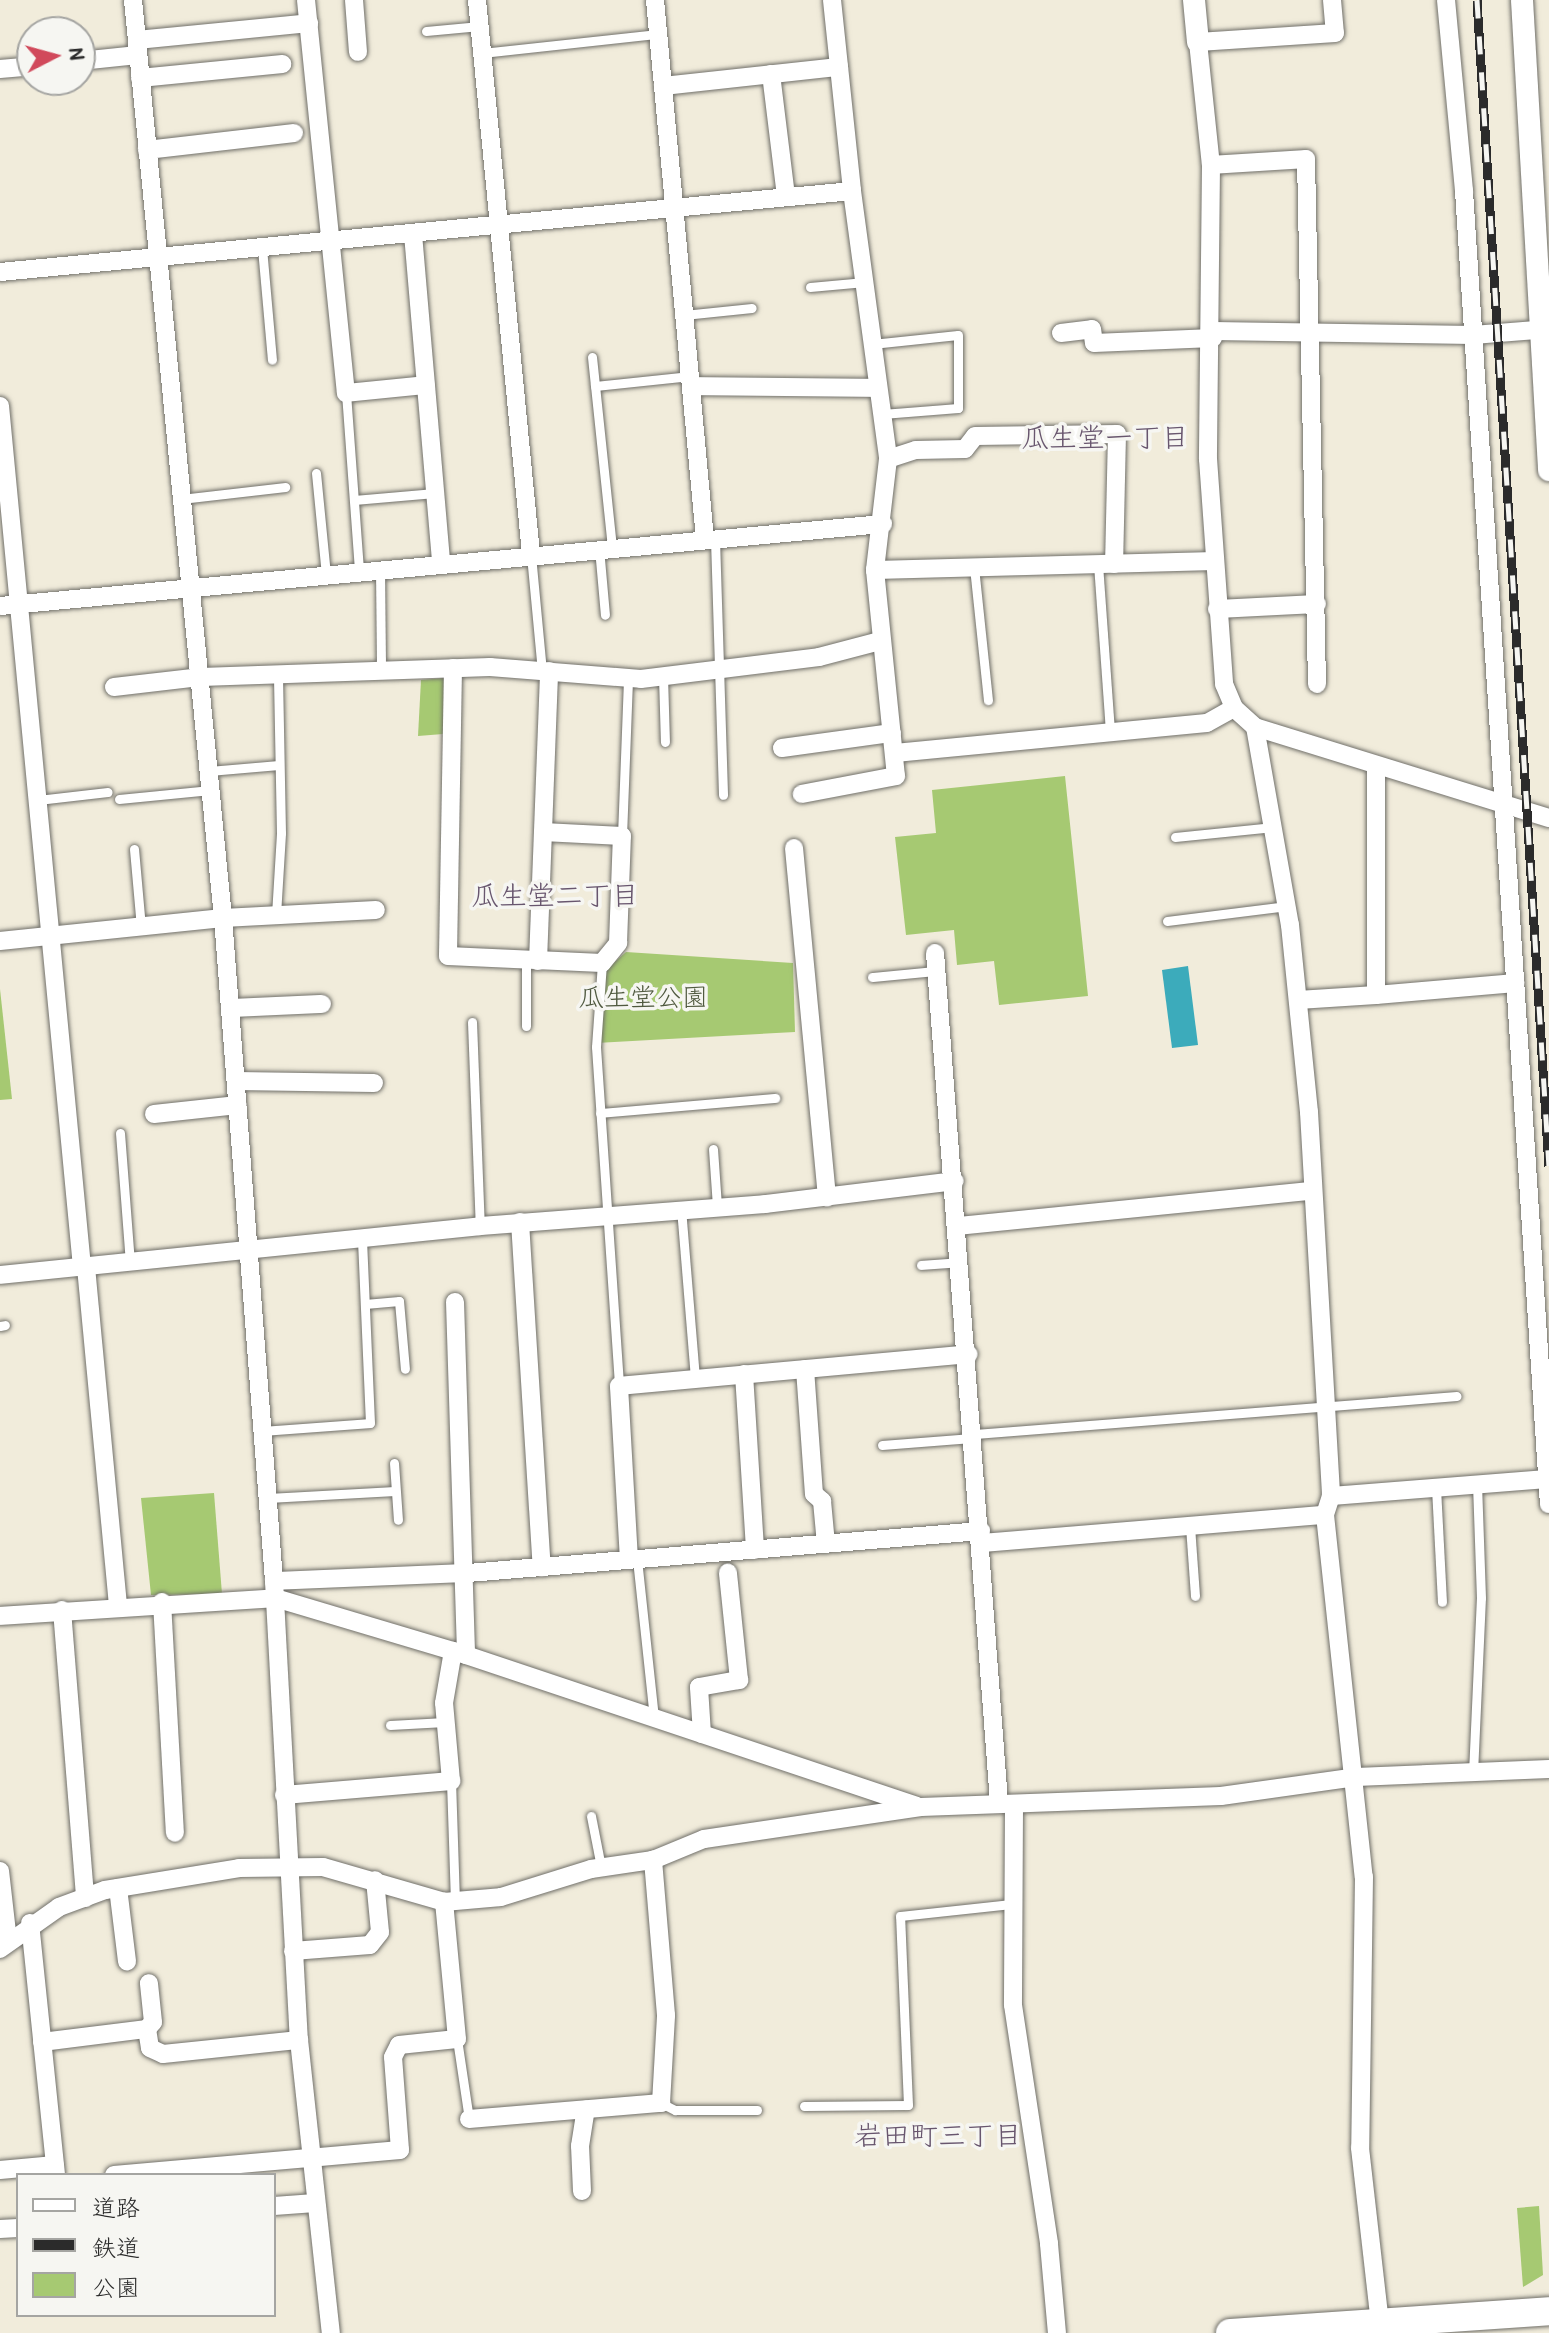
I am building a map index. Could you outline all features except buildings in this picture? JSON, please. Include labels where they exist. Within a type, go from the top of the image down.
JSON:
[{"type":"main road","points":[[1230,2333],[1396,2326],[1549,2311]]},
{"type":"street","points":[[133,0],[223,918],[268,1498],[299,2040],[331,2333]]},
{"type":"street","points":[[306,0],[346,393],[426,385]]},
{"type":"street","points":[[354,0],[358,52]]},
{"type":"street","points":[[477,0],[531,554]]},
{"type":"street","points":[[655,0],[690,381],[710,539]]},
{"type":"street","points":[[802,794],[896,776],[875,570],[883,524],[888,459],[852,191],[832,0]]},
{"type":"street","points":[[1194,0],[1211,165],[1213,334],[1208,459],[1224,684],[1234,708],[1255,727],[1549,818]]},
{"type":"street","points":[[1198,42],[1335,33],[1332,0]]},
{"type":"street","points":[[1446,0],[1473,335],[1549,1504]]},
{"type":"street","points":[[1522,0],[1545,330],[1549,470]]},
{"type":"street","points":[[96,57],[137,47],[309,23]]},
{"type":"street","points":[[140,78],[282,64]]},
{"type":"street","points":[[663,86],[839,67]]},
{"type":"street","points":[[771,74],[786,197]]},
{"type":"street","points":[[147,150],[294,133]]},
{"type":"street","points":[[1211,165],[1306,159],[1317,684]]},
{"type":"street","points":[[0,272],[852,191]]},
{"type":"street","points":[[413,234],[441,563]]},
{"type":"street","points":[[1061,333],[1092,329],[1094,343],[1213,334],[1473,335],[1545,330]]},
{"type":"street","points":[[690,381],[878,388]]},
{"type":"street","points":[[0,414],[10,605],[38,800],[118,1606]]},
{"type":"street","points":[[888,459],[916,450],[965,449],[975,436],[1117,434],[1106,564]]},
{"type":"street","points":[[10,605],[531,554],[883,524]]},
{"type":"street","points":[[875,570],[1215,561]]},
{"type":"street","points":[[1217,609],[1317,604]]},
{"type":"street","points":[[114,687],[201,677],[453,668],[663,676],[819,657],[880,641]]},
{"type":"street","points":[[453,668],[448,956],[602,963],[618,943],[622,836],[543,832]]},
{"type":"street","points":[[532,961],[543,832],[546,671]]},
{"type":"street","points":[[895,753],[1207,723],[1234,708]]},
{"type":"street","points":[[1255,727],[1287,906],[1309,1112],[1311,1191],[1331,1496],[1325,1515],[1356,1777],[1364,1877],[1360,2148],[1396,2326]]},
{"type":"street","points":[[782,748],[892,733]]},
{"type":"street","points":[[1376,766],[1376,995]]},
{"type":"street","points":[[794,848],[827,1197]]},
{"type":"street","points":[[0,941],[223,918],[376,910]]},
{"type":"street","points":[[936,962],[962,1262],[981,1537],[1006,1805],[1015,2020],[1049,2244],[1057,2333]]},
{"type":"street","points":[[1298,1000],[1515,983]]},
{"type":"street","points":[[230,1008],[322,1004]]},
{"type":"street","points":[[236,1081],[374,1083]]},
{"type":"street","points":[[154,1114],[238,1105]]},
{"type":"street","points":[[1529,1162],[1549,1161]]},
{"type":"street","points":[[0,1275],[520,1222],[827,1197],[955,1181]]},
{"type":"street","points":[[958,1226],[1311,1191]]},
{"type":"street","points":[[520,1222],[542,1567]]},
{"type":"street","points":[[284,1795],[451,1781],[445,1722],[460,1653],[468,1573],[455,1302]]},
{"type":"street","points":[[633,1559],[619,1386],[969,1354]]},
{"type":"street","points":[[805,1369],[814,1494],[822,1501],[826,1544]]},
{"type":"street","points":[[744,1374],[755,1550]]},
{"type":"street","points":[[1331,1496],[1547,1479]]},
{"type":"street","points":[[0,1616],[274,1589],[826,1544],[1190,1526],[1325,1515]]},
{"type":"street","points":[[702,1734],[699,1687],[739,1680],[728,1573]]},
{"type":"street","points":[[274,1589],[921,1807]]},
{"type":"street","points":[[162,1602],[175,1833]]},
{"type":"street","points":[[62,1610],[85,1898]]},
{"type":"street","points":[[4,1945],[30,1923],[85,1898],[118,1888],[287,1864],[375,1880],[449,1902],[501,1897],[601,1867],[653,1860],[704,1839],[921,1807],[1221,1796],[1356,1777],[1473,1776],[1549,1769]]},
{"type":"street","points":[[469,2119],[661,2103],[666,2015],[653,1860]]},
{"type":"street","points":[[0,1871],[4,1945]]},
{"type":"street","points":[[293,1951],[370,1945],[380,1932],[375,1880]]},
{"type":"street","points":[[118,1888],[127,1961]]},
{"type":"street","points":[[136,2173],[400,2150],[393,2057],[399,2045],[457,2039],[449,1902]]},
{"type":"street","points":[[0,2170],[55,2170],[30,1923]]},
{"type":"street","points":[[42,2042],[147,2029],[153,2022],[149,1983]]},
{"type":"street","points":[[147,2029],[150,2048],[163,2054],[299,2040]]},
{"type":"street","points":[[582,2191],[580,2146],[586,2109]]},
{"type":"street","points":[[276,2206],[315,2203]]},
{"type":"lane","points":[[426,31],[480,26]]},
{"type":"lane","points":[[482,53],[658,34]]},
{"type":"lane","points":[[262,248],[272,360]]},
{"type":"lane","points":[[810,287],[865,282]]},
{"type":"lane","points":[[684,315],[752,308]]},
{"type":"lane","points":[[872,344],[958,335],[958,408],[882,414]]},
{"type":"lane","points":[[592,357],[605,548],[605,615]]},
{"type":"lane","points":[[595,386],[690,381]]},
{"type":"lane","points":[[346,393],[359,571]]},
{"type":"lane","points":[[316,473],[326,575]]},
{"type":"lane","points":[[181,499],[285,487]]},
{"type":"lane","points":[[354,500],[435,493]]},
{"type":"lane","points":[[710,539],[723,795]]},
{"type":"lane","points":[[531,554],[546,671]]},
{"type":"lane","points":[[1106,564],[1110,734]]},
{"type":"lane","points":[[974,567],[988,700]]},
{"type":"lane","points":[[380,569],[381,670]]},
{"type":"lane","points":[[276,915],[278,674]]},
{"type":"lane","points":[[663,676],[665,742]]},
{"type":"lane","points":[[622,836],[628,677]]},
{"type":"lane","points":[[209,771],[279,765]]},
{"type":"lane","points":[[119,799],[211,790]]},
{"type":"lane","points":[[38,800],[108,792]]},
{"type":"lane","points":[[1175,837],[1273,827]]},
{"type":"lane","points":[[134,849],[141,927]]},
{"type":"lane","points":[[1167,921],[1287,906]]},
{"type":"lane","points":[[526,1026],[532,961]]},
{"type":"lane","points":[[872,977],[936,962]]},
{"type":"lane","points":[[602,963],[596,1047],[619,1386]]},
{"type":"lane","points":[[472,1022],[480,1226]]},
{"type":"lane","points":[[600,1113],[775,1098]]},
{"type":"lane","points":[[120,1133],[130,1263]]},
{"type":"lane","points":[[713,1149],[717,1206]]},
{"type":"lane","points":[[681,1208],[695,1379]]},
{"type":"lane","points":[[263,1431],[370,1423],[362,1239]]},
{"type":"lane","points":[[921,1265],[962,1262]]},
{"type":"lane","points":[[365,1304],[399,1301],[405,1369]]},
{"type":"lane","points":[[882,1445],[1457,1396]]},
{"type":"lane","points":[[394,1463],[398,1520]]},
{"type":"lane","points":[[1473,1776],[1481,1598],[1477,1485]]},
{"type":"lane","points":[[1436,1488],[1442,1602]]},
{"type":"lane","points":[[268,1498],[395,1491]]},
{"type":"lane","points":[[1190,1526],[1195,1596]]},
{"type":"lane","points":[[633,1559],[654,1718]]},
{"type":"lane","points":[[390,1725],[445,1722]]},
{"type":"lane","points":[[449,1902],[451,1781]]},
{"type":"lane","points":[[591,1816],[601,1867]]},
{"type":"lane","points":[[804,2106],[908,2105],[900,1916],[1011,1904]]},
{"type":"lane","points":[[457,2039],[469,2119]]},
{"type":"lane","points":[[661,2103],[675,2110],[757,2110]]},
{"type":"green space","points":[[445,678],[443,734],[418,736],[421,680]]},
{"type":"green space","points":[[1065,776],[1088,996],[999,1005],[994,961],[957,965],[954,930],[906,935],[895,837],[936,833],[932,790]]},
{"type":"green space","name":"瓜生堂公園","points":[[626,952],[793,963],[795,1032],[596,1043],[601,974]]},
{"type":"green space","points":[[0,989],[12,1099],[0,1100]]},
{"type":"green space","points":[[214,1493],[222,1594],[151,1595],[141,1498]]},
{"type":"green space","points":[[1539,2206],[1543,2275],[1523,2287],[1517,2208]]},
{"type":"water","points":[[1188,966],[1198,1045],[1172,1048],[1162,970]]},
{"type":"railway","points":[[1477,0],[1549,1166]]},
{"type":"district","name":"瓜生堂一丁目","points":[[1105,437]]},
{"type":"district","name":"瓜生堂二丁目","points":[[555,895]]},
{"type":"district","name":"岩田町三丁目","points":[[938,2135]]}]
